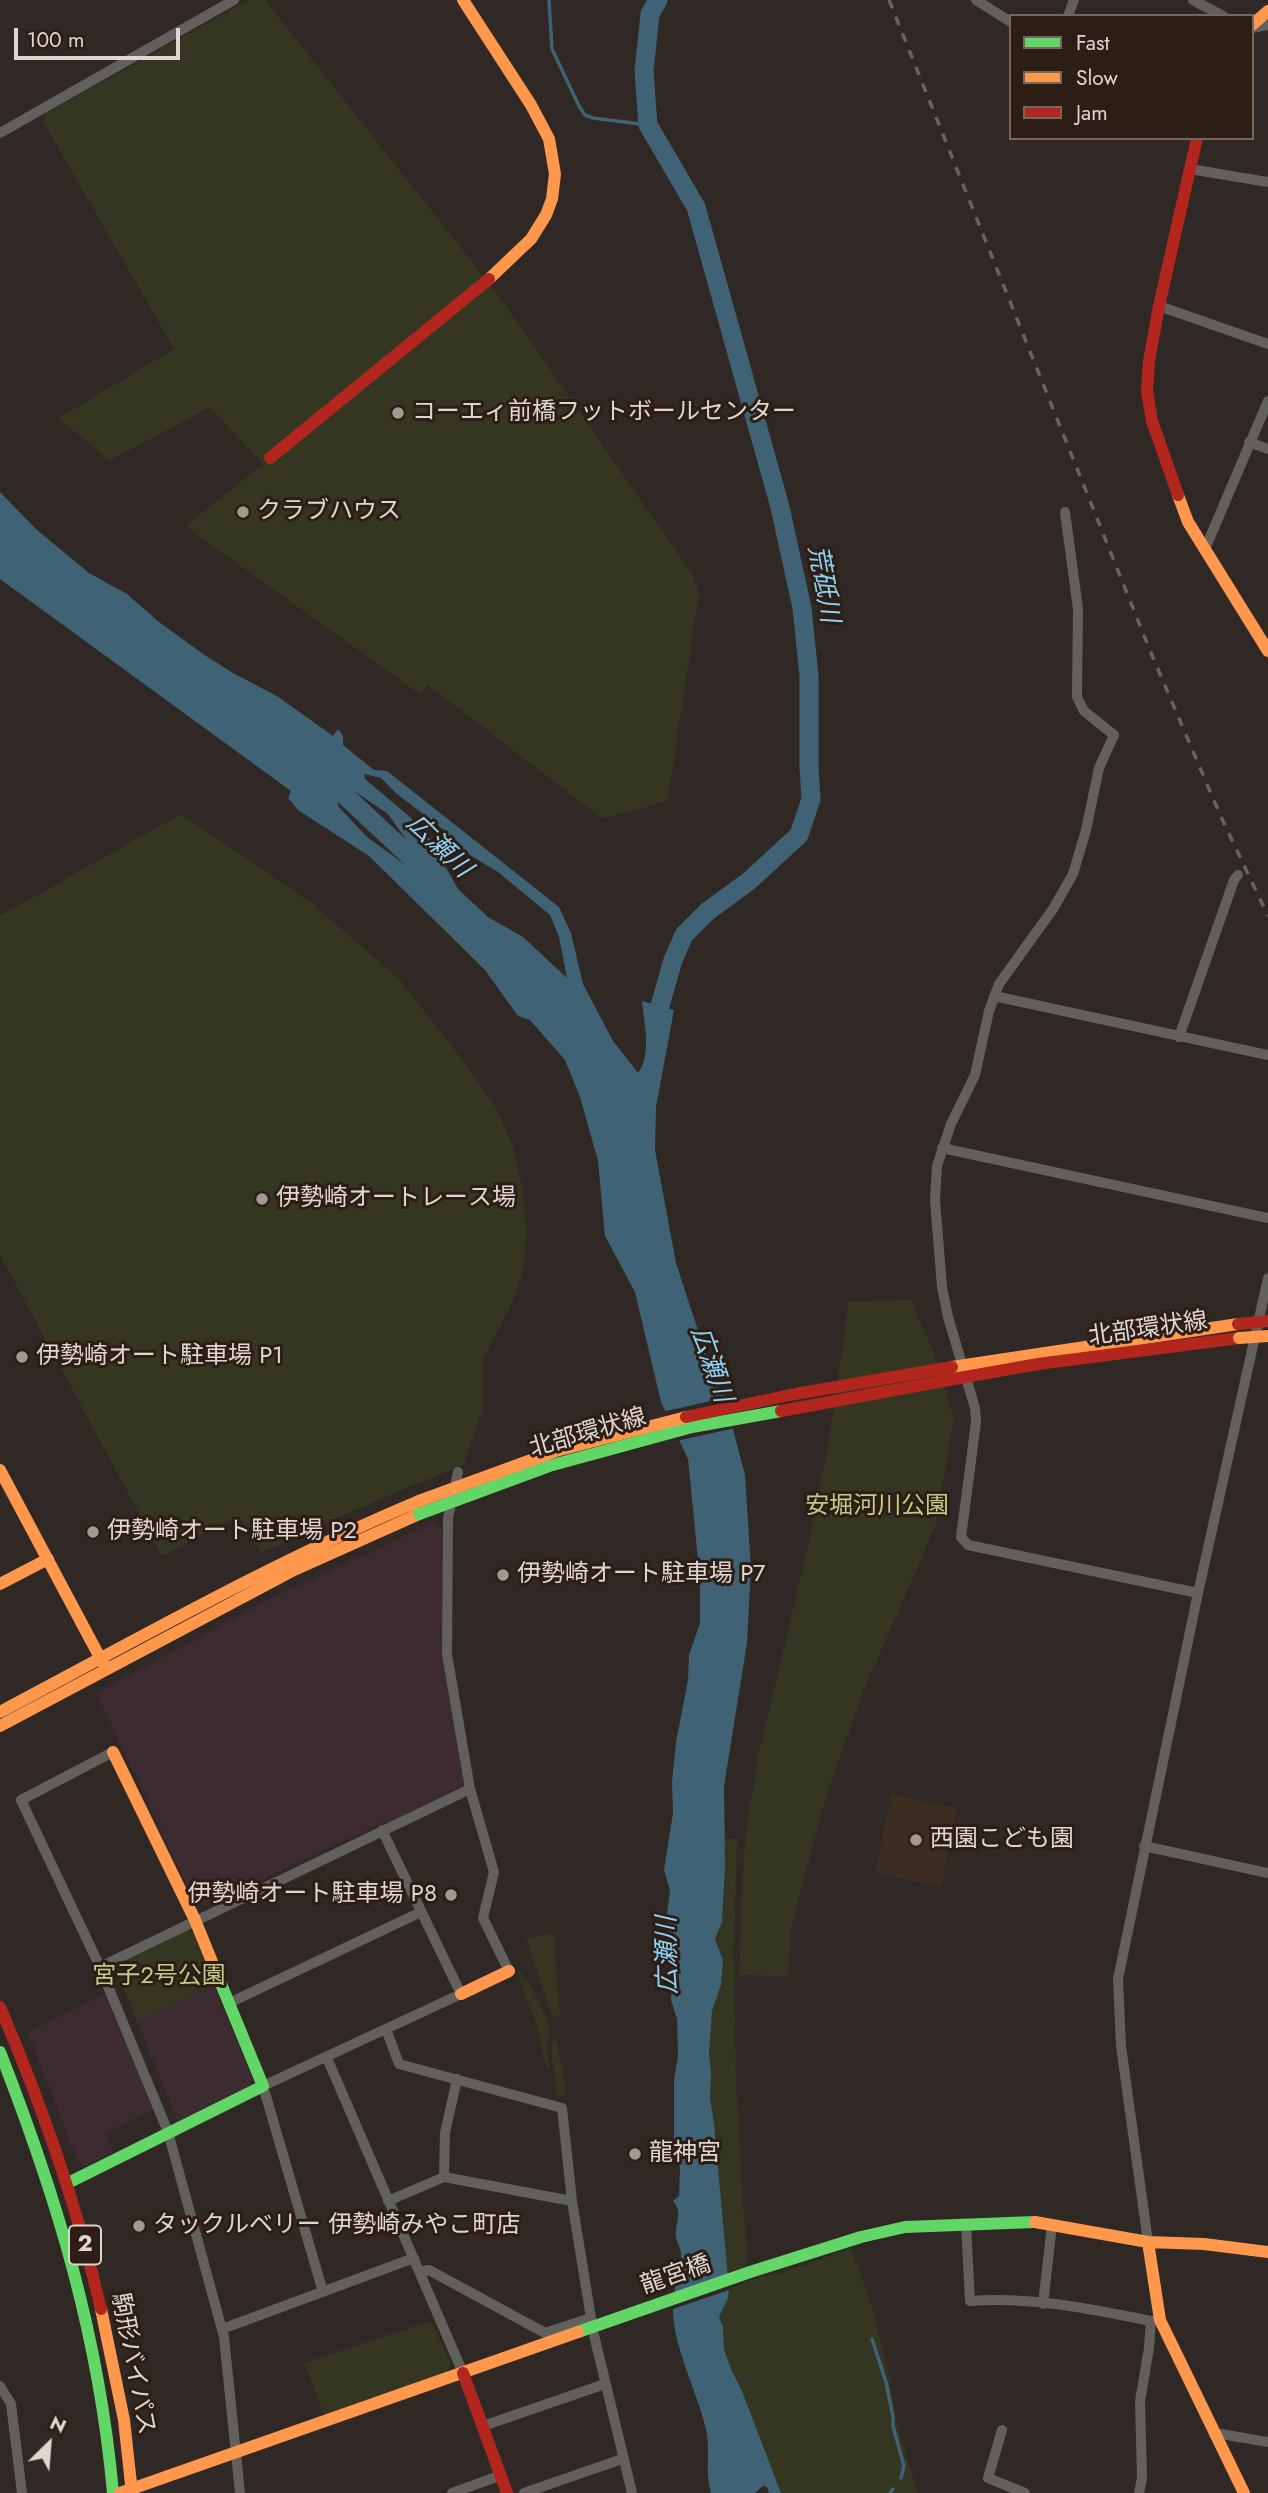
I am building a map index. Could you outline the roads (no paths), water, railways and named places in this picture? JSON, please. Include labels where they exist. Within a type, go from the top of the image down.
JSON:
[{"type":"street","points":[[0,133],[234,0]]},
{"type":"street","points":[[270,458],[493,276],[531,239],[546,215],[552,199],[555,174],[549,139],[531,105],[463,0]]},
{"type":"street","points":[[976,0],[1009,21]]},
{"type":"street","points":[[1200,1],[1220,14]]},
{"type":"street","points":[[1254,24],[1268,11]]},
{"type":"street","points":[[1197,140],[1159,306],[1149,361],[1147,391],[1152,421],[1188,522],[1268,651]]},
{"type":"street","points":[[1190,169],[1268,182]]},
{"type":"street","points":[[1159,306],[1268,344]]},
{"type":"street","points":[[1205,549],[1268,401]]},
{"type":"street","points":[[1249,442],[1268,449]]},
{"type":"street","points":[[1065,512],[1077,598],[1077,697],[1084,711],[1114,736],[1099,768],[1086,830],[1073,874],[1053,909],[1007,970],[994,996],[975,1075],[942,1148],[935,1180],[937,1248],[948,1317],[959,1372],[975,1408],[976,1422],[961,1537],[964,1543],[1198,1593]]},
{"type":"street","points":[[1179,1037],[1238,875]]},
{"type":"street","points":[[994,996],[1268,1055]]},
{"type":"street","points":[[942,1148],[1268,1217]]},
{"type":"street","points":[[1139,2493],[1142,2478],[1140,2401],[1155,2321],[1148,2242],[1121,2046],[1117,1997],[1119,1970],[1198,1593],[1268,1278]]},
{"type":"street","name":"北部環状線","points":[[0,1712],[104,1665],[419,1508],[549,1466],[692,1427],[959,1372],[1268,1321]]},
{"type":"street","name":"北部環状線","points":[[959,1372],[1268,1336]]},
{"type":"street","points":[[0,1470],[104,1665]]},
{"type":"street","points":[[68,2183],[263,2086],[509,1971],[483,1918],[494,1872],[470,1789],[447,1654],[448,1518],[458,1472]]},
{"type":"street","points":[[0,1584],[48,1559]]},
{"type":"street","name":"北部環状線","points":[[0,1726],[104,1665]]},
{"type":"street","points":[[240,2493],[222,2329],[168,2132],[100,1967],[21,1800],[113,1752],[195,1920],[263,2086],[323,2292]]},
{"type":"street","points":[[100,1967],[470,1789]]},
{"type":"street","points":[[382,1830],[461,1994]]},
{"type":"street","points":[[1144,1846],[1268,1873]]},
{"type":"street","points":[[229,2003],[421,1912]]},
{"type":"street","name":"駒形バイパス","points":[[0,2007],[68,2183],[116,2367],[128,2492]]},
{"type":"street","points":[[386,2029],[399,2064],[562,2108],[572,2201],[591,2318],[545,2333],[429,2270],[420,2272]]},
{"type":"street","name":"駒形バイパス","points":[[0,2052],[51,2188],[75,2278],[96,2368],[113,2493]]},
{"type":"street","points":[[327,2058],[463,2373],[507,2493]]},
{"type":"street","points":[[444,2177],[445,2133],[457,2079]]},
{"type":"street","points":[[388,2201],[444,2177],[572,2201]]},
{"type":"street","name":"龍宮橋","points":[[128,2492],[237,2451],[390,2400],[750,2272],[861,2237],[905,2227],[1032,2222],[1148,2242],[1204,2244],[1268,2252]]},
{"type":"street","points":[[966,2224],[970,2301],[1000,2299],[1094,2310],[1155,2321]]},
{"type":"street","points":[[1043,2304],[1052,2225]]},
{"type":"street","points":[[222,2329],[414,2258]]},
{"type":"street","points":[[1155,2321],[1244,2493]]},
{"type":"street","points":[[594,2335],[632,2493]]},
{"type":"street","points":[[483,2426],[605,2384]]},
{"type":"street","points":[[0,2386],[10,2404],[22,2493]]},
{"type":"street","points":[[1002,2430],[988,2478],[1025,2493]]},
{"type":"street","points":[[1214,2435],[1226,2434],[1268,2442]]},
{"type":"street","points":[[524,2493],[622,2459]]},
{"type":"street","points":[[452,2493],[499,2476]]},
{"type":"water","points":[[0,492],[37,530],[89,573],[127,594],[159,622],[203,654],[277,696],[333,736],[338,729],[343,736],[343,745],[374,770],[387,771],[559,907],[571,933],[583,984],[613,1041],[638,1073],[646,1048],[642,1001],[674,1010],[656,1107],[655,1150],[676,1263],[708,1361],[723,1391],[745,1475],[751,1568],[747,1643],[724,1786],[725,1867],[722,1922],[715,1939],[723,1960],[721,1985],[712,2011],[709,2054],[710,2098],[729,2289],[719,2317],[723,2327],[724,2349],[731,2369],[781,2493],[769,2493],[767,2487],[763,2486],[755,2493],[711,2493],[707,2434],[676,2336],[673,2304],[681,2257],[676,2234],[678,2212],[673,2201],[679,2196],[680,2169],[674,2138],[674,2079],[678,2056],[677,2019],[671,2000],[672,1973],[667,1914],[670,1890],[664,1870],[673,1813],[672,1782],[676,1742],[688,1680],[689,1655],[700,1623],[700,1580],[688,1459],[661,1402],[635,1292],[605,1236],[598,1161],[580,1097],[565,1060],[530,1020],[518,1016],[485,970],[369,856],[298,810],[288,798],[291,791],[0,579]],"holes":[[[364,774],[381,778],[397,794],[439,826],[465,852],[498,872],[550,915],[559,937],[567,978],[523,937],[488,917],[458,889],[429,838],[410,817],[365,779]],[[344,784],[388,814],[429,872],[429,882],[367,837],[338,806],[339,790]]]},
{"type":"waterway","points":[[549,0],[552,49],[585,115],[648,125]]},
{"type":"waterway","name":"荒砥川","points":[[658,0],[650,14],[644,71],[648,125],[696,207],[780,507],[802,608],[809,676],[811,799],[799,835],[749,881],[708,911],[684,935],[673,960],[660,1006],[659,1030]]},
{"type":"waterway","name":"広瀬川","points":[[321,773],[447,891]]},
{"type":"waterway","points":[[872,2339],[886,2382],[893,2426],[904,2466],[901,2478]]},
{"type":"waterway","points":[[890,2493],[893,2489]]},
{"type":"railway","points":[[889,0],[1149,648],[1221,817],[1268,916]]},
{"type":"place","name":"コーエィ前橋フットボールセンター","points":[[398,413]]},
{"type":"place","name":"クラブハウス","points":[[243,512]]},
{"type":"place","name":"伊勢崎オートレース場","points":[[262,1199]]},
{"type":"place","name":"伊勢崎オート駐車場 P1","points":[[22,1357]]},
{"type":"place","name":"伊勢崎オート駐車場 P2","points":[[93,1532]]},
{"type":"place","name":"伊勢崎オート駐車場 P7","points":[[503,1575]]},
{"type":"place","name":"西園こども園","points":[[916,1840]]},
{"type":"place","name":"伊勢崎オート駐車場 P8","points":[[451,1895]]},
{"type":"place","name":"龍神宮","points":[[635,2154]]},
{"type":"place","name":"タックルベリー 伊勢崎みやこ町店","points":[[139,2226]]},
{"type":"park label","name":"安堀河川公園","points":[[877,1507]]},
{"type":"park label","name":"宮子2号公園","points":[[159,1977]]}]
